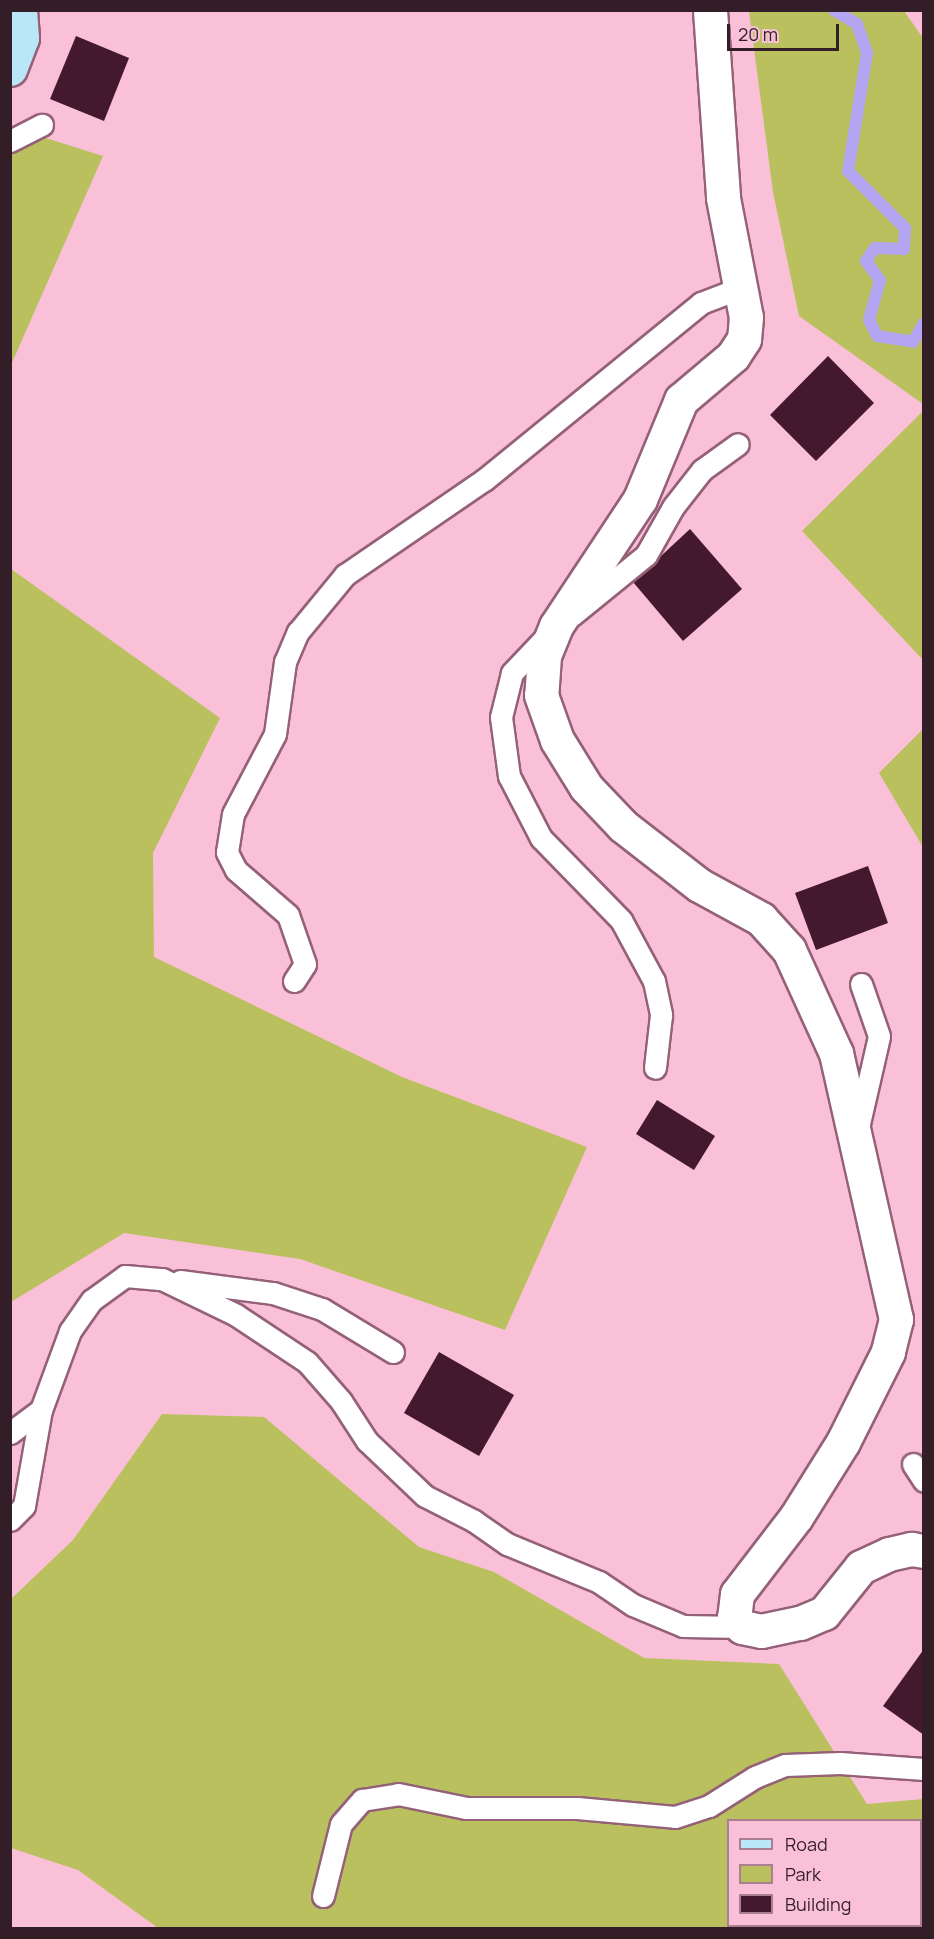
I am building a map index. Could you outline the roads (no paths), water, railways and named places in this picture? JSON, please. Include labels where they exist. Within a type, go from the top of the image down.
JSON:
[{"type":"street","points":[[10,69],[22,38],[20,10]]},
{"type":"street","points":[[694,10],[717,130]]},
{"type":"street","points":[[710,10],[723,198],[746,317],[744,339],[733,356],[681,400],[640,499],[556,627],[544,656],[541,695],[557,740],[586,787],[623,826],[699,885],[761,919],[789,950],[836,1053],[896,1319],[891,1341],[843,1442],[796,1517],[737,1594],[734,1617],[742,1627],[761,1631],[800,1623],[824,1613],[861,1567],[889,1554],[911,1549],[924,1551]]},
{"type":"lane","points":[[10,141],[42,125]]},
{"type":"lane","points":[[294,981],[305,964],[288,915],[236,870],[227,852],[233,814],[275,734],[285,662],[298,632],[345,575],[484,480],[701,303],[729,292],[742,298]]},
{"type":"lane","points":[[654,1068],[661,1015],[654,981],[621,920],[541,838],[509,776],[501,717],[512,673],[556,627],[646,555],[673,507],[702,470],[738,444]]},
{"type":"lane","points":[[856,1136],[879,1036],[861,984]]},
{"type":"lane","points":[[10,1520],[24,1506],[41,1410],[70,1331],[92,1300],[124,1276],[273,1293],[322,1309],[393,1352]]},
{"type":"lane","points":[[162,1279],[236,1315],[307,1362],[341,1401],[367,1441],[425,1496],[474,1521],[507,1544],[599,1582],[633,1605],[683,1626],[742,1627]]},
{"type":"lane","points":[[10,1433],[41,1410]]},
{"type":"lane","points":[[323,1896],[341,1824],[362,1800],[398,1794],[466,1808],[577,1808],[675,1817],[709,1806],[754,1777],[785,1765],[840,1763],[924,1769]]},
{"type":"waterway","points":[[834,10],[857,24],[867,53],[848,171],[905,228],[904,249],[875,248],[866,261],[880,280],[869,320],[877,336],[913,342],[924,323]]}]
